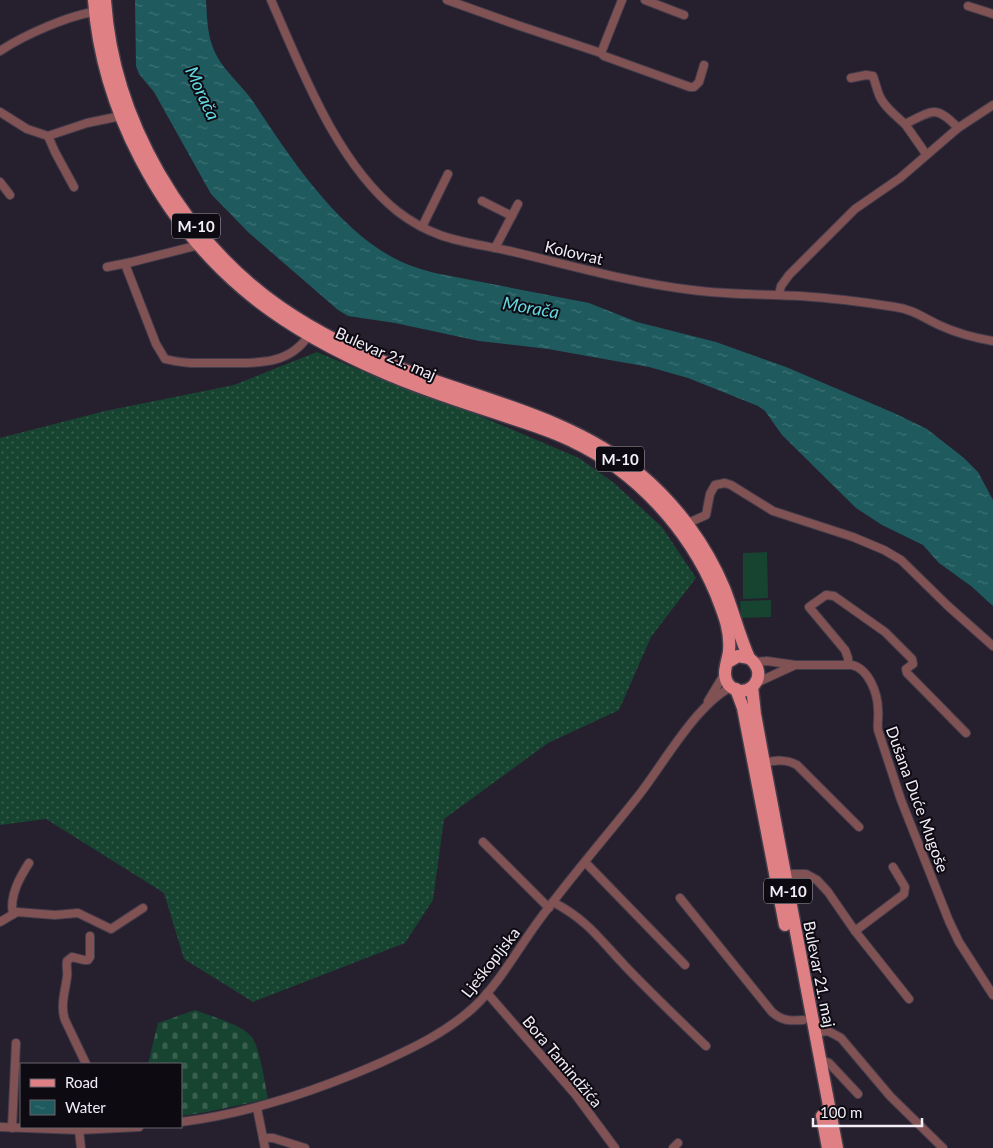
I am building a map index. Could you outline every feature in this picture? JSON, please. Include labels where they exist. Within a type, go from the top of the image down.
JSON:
[{"type":"main road","name":"Bulevar 21. maj","points":[[100,5],[104,59],[124,122],[147,169],[197,246],[238,285],[269,310],[311,331],[336,340],[385,363],[559,425],[588,438],[614,454],[643,476],[664,497],[698,540],[716,571],[730,603],[740,638],[759,672],[754,685],[755,714],[837,1148]]},
{"type":"main road","name":"Bulevar 21. maj","points":[[100,5],[124,96],[148,152],[171,193],[205,237],[235,269],[280,307],[340,352],[386,374],[560,435],[585,448],[618,469],[652,499],[689,543],[718,600],[728,626],[730,642],[726,668],[728,683],[734,688],[744,708],[828,1148]]},
{"type":"main road","points":[[726,668],[738,656],[752,660]]},
{"type":"main road","points":[[734,688],[747,690],[754,685]]},
{"type":"street","name":"Kolovrat","points":[[271,0],[327,121],[365,179],[396,210],[422,227],[441,236],[642,283],[717,293],[822,297],[902,308],[954,331],[993,341]]},
{"type":"street","points":[[448,0],[601,53],[606,58],[690,87],[694,87],[699,82],[704,65]]},
{"type":"street","points":[[601,53],[622,0]]},
{"type":"street","points":[[645,0],[684,15]]},
{"type":"street","points":[[0,51],[28,35],[100,5]]},
{"type":"street","points":[[968,6],[993,14]]},
{"type":"street","points":[[851,78],[866,75],[872,76],[876,83],[878,94],[888,108],[905,124],[926,154]]},
{"type":"street","points":[[779,295],[781,286],[789,274],[855,209],[900,178],[958,128],[993,105]]},
{"type":"street","points":[[0,112],[26,129],[48,136],[87,123],[124,122]]},
{"type":"street","points":[[905,124],[928,114],[939,112],[947,116],[958,128]]},
{"type":"street","points":[[48,136],[74,187]]},
{"type":"street","points":[[422,227],[448,174]]},
{"type":"street","points":[[0,182],[10,195]]},
{"type":"street","points":[[482,200],[512,216]]},
{"type":"street","points":[[495,248],[518,204]]},
{"type":"street","points":[[107,267],[197,246]]},
{"type":"street","points":[[125,264],[156,344],[165,359],[180,363],[258,363],[294,352],[302,345],[311,331]]},
{"type":"street","points":[[686,524],[706,515],[710,494],[715,486],[731,485],[773,511],[853,537],[893,555],[908,566],[948,606],[993,646]]},
{"type":"street","points":[[752,660],[795,665],[848,664],[846,652],[809,607],[826,595],[834,596],[885,632],[912,659],[913,664],[906,669],[907,673],[966,733]]},
{"type":"street","name":"Dušana Duće Mugoše","points":[[848,664],[860,667],[867,673],[878,708],[878,730],[904,809],[949,921],[959,942],[993,996]]},
{"type":"street","points":[[754,685],[795,665]]},
{"type":"street","name":"Lješkopljska","points":[[182,1122],[257,1108],[348,1077],[413,1048],[432,1038],[458,1020],[487,993],[551,905],[639,794],[705,707],[726,668]]},
{"type":"street","name":"Lješkopljska","points":[[705,707],[722,692],[734,688]]},
{"type":"street","points":[[764,763],[780,760],[790,761],[797,765],[859,827]]},
{"type":"street","points":[[483,842],[551,905],[571,911],[593,930],[625,966],[706,1046]]},
{"type":"street","points":[[585,862],[685,966]]},
{"type":"street","points":[[13,914],[12,906],[15,888],[29,863]]},
{"type":"street","points":[[855,931],[904,894],[905,887],[893,867]]},
{"type":"street","points":[[785,874],[806,874],[817,880],[910,999]]},
{"type":"street","points":[[680,898],[772,1012],[781,1019],[803,1020]]},
{"type":"street","points":[[0,922],[13,914],[23,912],[55,915],[78,913],[112,929],[143,908]]},
{"type":"street","points":[[86,1063],[63,1013],[63,1005],[67,962],[72,957],[88,960],[90,936]]},
{"type":"street","name":"Bora Tamindžića","points":[[487,993],[575,1094],[615,1148]]},
{"type":"street","points":[[814,1033],[828,1031],[841,1038],[890,1096],[943,1148]]},
{"type":"street","points":[[12,1128],[16,1043]]},
{"type":"street","points":[[819,1059],[829,1063],[858,1094]]},
{"type":"street","points":[[257,1108],[265,1148]]},
{"type":"street","points":[[0,1127],[79,1130],[114,1128]]},
{"type":"street","points":[[79,1130],[80,1148]]},
{"type":"street","points":[[263,1138],[273,1138],[305,1148]]},
{"type":"green space","points":[[317,352],[391,383],[459,407],[579,458],[614,483],[662,527],[696,578],[651,637],[619,710],[548,743],[444,819],[433,900],[405,943],[253,1002],[184,959],[164,893],[46,819],[0,825],[0,438],[105,411],[234,385]]},
{"type":"green space","points":[[767,552],[768,598],[743,599],[743,553]]},
{"type":"green space","points":[[771,600],[771,617],[741,618],[740,601]]},
{"type":"green space","points":[[195,1010],[232,1024],[246,1032],[254,1041],[260,1057],[268,1099],[182,1116],[182,1063],[148,1063],[158,1023]]},
{"type":"water","name":"Morača","points":[[135,0],[206,0],[210,40],[225,69],[249,96],[315,189],[352,228],[371,244],[392,257],[408,265],[435,273],[589,303],[637,322],[716,342],[786,367],[927,429],[964,458],[978,472],[993,500],[993,606],[971,586],[939,563],[923,545],[882,525],[856,508],[782,435],[765,411],[758,406],[688,378],[649,367],[548,349],[479,341],[395,323],[348,316],[338,310],[248,232],[211,194],[154,92],[139,74],[136,66]]}]
